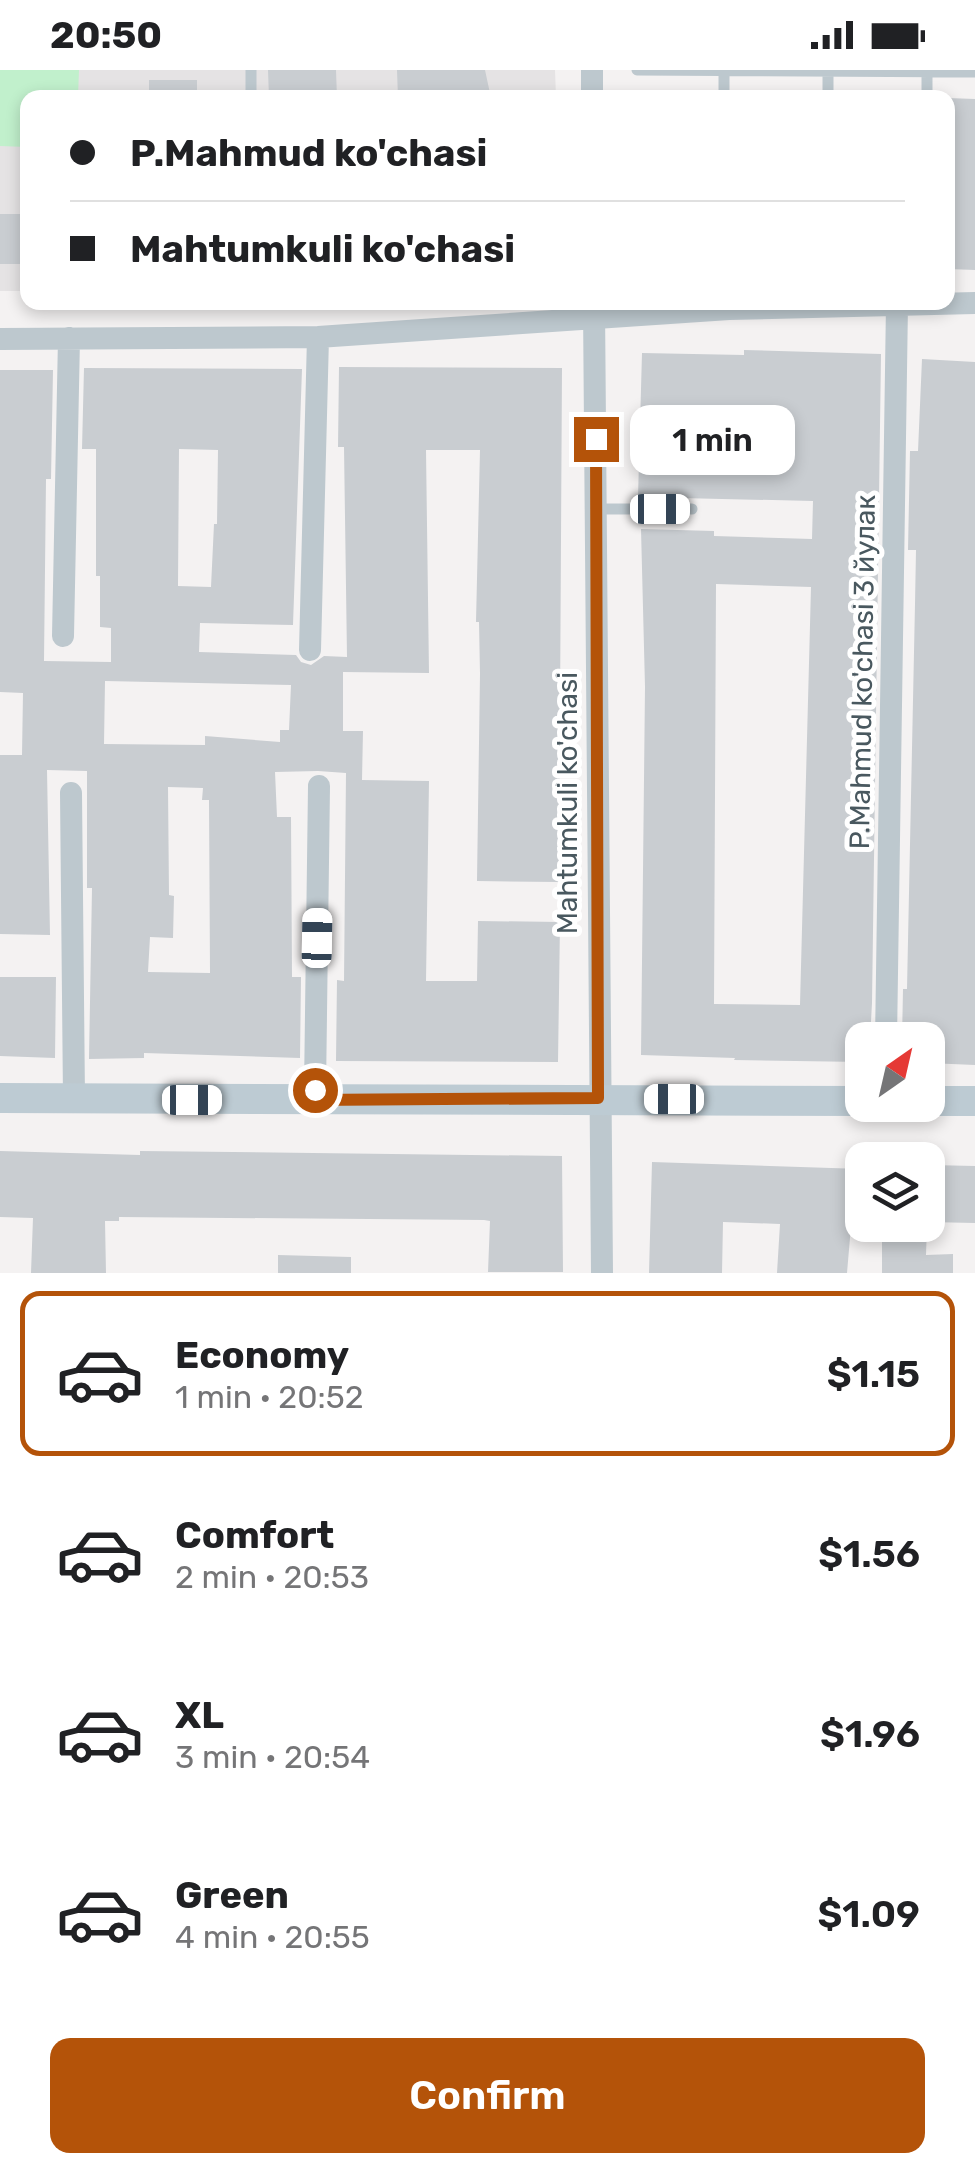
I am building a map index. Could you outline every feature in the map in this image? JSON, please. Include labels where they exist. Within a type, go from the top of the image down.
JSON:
[{"type":"street","points":[[0,339],[318,337],[684,310]]},
{"type":"street","name":"P.Mahmud ko'chasi 3 йулак","points":[[886,1022],[897,310]]},
{"type":"street","name":"Mahtumkuli ko'chasi","points":[[595,318],[602,1273]]},
{"type":"street","points":[[310,650],[318,337]]},
{"type":"street","points":[[63,636],[69,338]]},
{"type":"street","points":[[310,1100],[315,1090],[319,786]]},
{"type":"street","points":[[71,793],[74,1099]]},
{"type":"street","points":[[0,1098],[845,1101]]},
{"type":"street","points":[[945,1101],[975,1101]]},
{"type":"lane","points":[[637,70],[975,72]]},
{"type":"lane","points":[[596,510],[692,509]]},
{"type":"shaded area","points":[[0,70],[555,70],[556,90],[20,90],[20,291],[0,291]]},
{"type":"green space","points":[[0,70],[79,70],[78,90],[20,90],[20,147],[0,146]]},
{"type":"building","points":[[268,70],[336,70],[337,90],[269,90]]},
{"type":"building","points":[[397,70],[485,70],[489,90],[398,90]]},
{"type":"building","points":[[149,80],[197,80],[197,90],[149,90]]},
{"type":"building","points":[[955,98],[975,99],[975,270],[955,269]]},
{"type":"building","points":[[0,214],[20,214],[20,264],[0,264]]},
{"type":"building","points":[[744,350],[881,354],[872,1003],[871,1022],[845,1022],[845,1062],[641,1055],[645,687],[641,529],[812,539],[813,501],[638,497],[642,353],[744,355]],"holes":[[[716,584],[811,587],[800,1005],[714,1004]]]},
{"type":"building","points":[[922,359],[975,362],[975,1065],[945,1064],[945,1022],[902,1022],[903,989],[907,989],[916,550],[908,550],[910,451],[918,451]]},
{"type":"building","points":[[339,367],[562,368],[559,882],[477,881],[480,450],[426,450],[429,673],[343,672],[343,731],[363,731],[362,780],[429,781],[426,981],[477,981],[478,921],[560,922],[558,1062],[336,1061],[337,980],[344,981],[346,773],[318,771],[275,772],[277,817],[291,817],[292,977],[301,977],[300,1058],[144,1053],[144,1058],[89,1059],[92,888],[87,888],[87,771],[47,770],[50,935],[0,934],[0,755],[22,755],[23,693],[0,692],[0,370],[53,370],[51,479],[46,479],[44,661],[111,662],[111,628],[100,627],[100,576],[96,576],[96,449],[82,449],[84,368],[302,369],[293,625],[200,623],[199,652],[296,655],[301,662],[311,665],[324,656],[347,657],[344,447],[338,447]],"holes":[[[179,449],[218,450],[211,587],[178,586]],[[105,681],[291,685],[289,730],[280,730],[280,742],[205,736],[205,745],[104,744]],[[168,787],[203,788],[202,800],[209,800],[210,973],[148,972],[150,937],[173,938],[174,896],[169,895]]]},
{"type":"building","points":[[0,977],[56,977],[55,1058],[0,1056]]},
{"type":"building","points":[[0,1151],[562,1156],[563,1272],[488,1272],[490,1221],[484,1220],[119,1217],[119,1221],[105,1221],[106,1273],[31,1273],[33,1218],[0,1217]]},
{"type":"building","points":[[652,1162],[845,1168],[845,1242],[850,1242],[847,1273],[777,1273],[780,1224],[723,1222],[722,1273],[649,1273]]},
{"type":"building","points":[[945,1165],[975,1166],[975,1223],[945,1222]]},
{"type":"building","points":[[882,1242],[926,1242],[926,1255],[953,1254],[953,1273],[882,1273]]},
{"type":"building","points":[[278,1255],[351,1257],[351,1273],[278,1273]]},
{"type":"route","points":[[315,1090],[310,1100],[598,1098],[596,439]]}]
